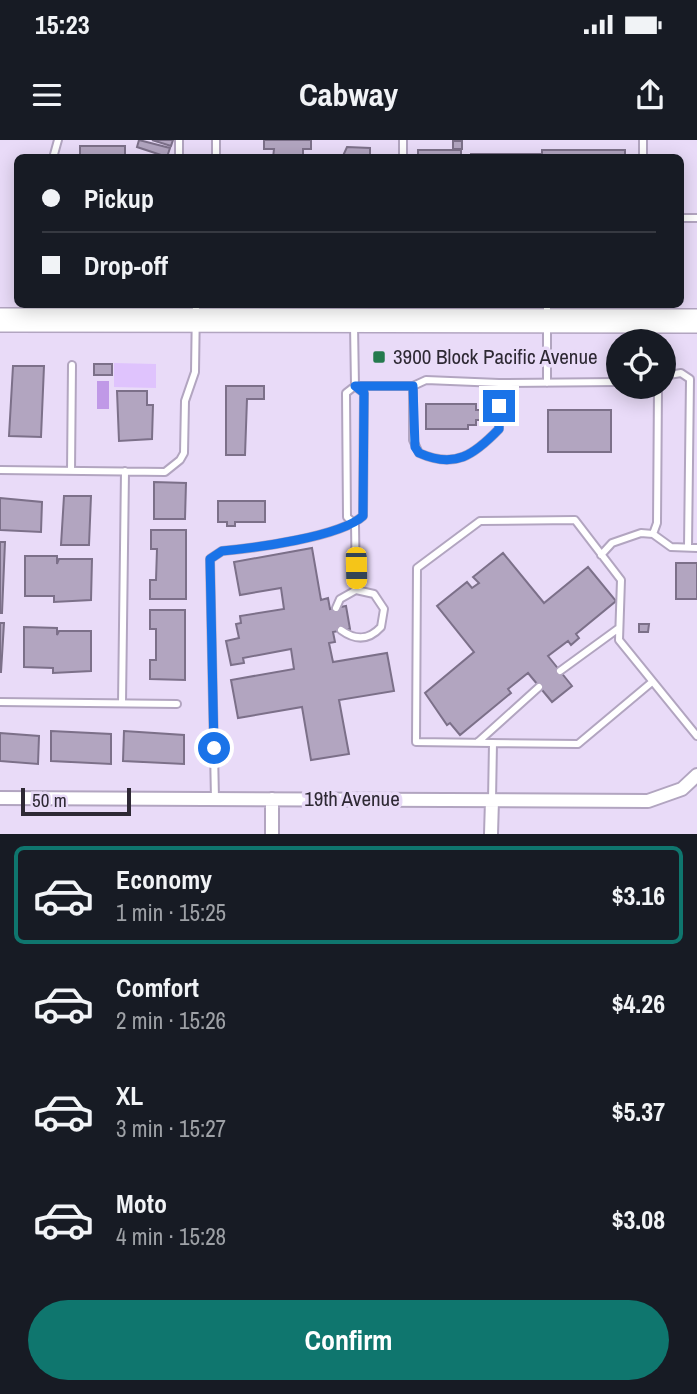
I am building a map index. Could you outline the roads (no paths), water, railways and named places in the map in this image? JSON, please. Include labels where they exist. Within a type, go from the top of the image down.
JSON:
[{"type":"highway","points":[[0,320],[35,316],[196,312],[354,321],[547,313],[697,321]]},
{"type":"street","name":"19th Avenue","points":[[0,798],[648,801],[682,789],[697,775]]},
{"type":"street","points":[[272,799],[272,834]]},
{"type":"street","points":[[491,834],[492,800]]},
{"type":"lane","points":[[0,470],[165,471],[180,460],[184,453],[185,401],[195,372],[196,312]]},
{"type":"lane","points":[[547,313],[547,383]]},
{"type":"lane","points":[[354,321],[355,386]]},
{"type":"lane","points":[[71,471],[72,365]]},
{"type":"lane","points":[[676,372],[687,374],[693,413],[688,548]]},
{"type":"lane","points":[[356,590],[355,524],[347,517],[346,393],[355,386],[413,386],[426,380],[499,383],[606,382]]},
{"type":"lane","points":[[413,386],[415,447],[427,457],[452,458],[474,454],[499,429],[499,383]]},
{"type":"lane","points":[[215,799],[210,559],[222,551],[334,532],[355,524],[363,516],[364,393],[355,386]]},
{"type":"lane","points":[[653,534],[657,523],[658,399]]},
{"type":"lane","points":[[122,703],[125,471]]},
{"type":"lane","points":[[652,682],[578,744],[416,742],[417,568],[480,520],[575,520],[621,580],[618,640],[697,736]]},
{"type":"lane","points":[[601,555],[612,543],[641,533],[653,534],[671,547],[697,548]]},
{"type":"lane","points":[[336,608],[340,599],[356,590],[374,594],[380,600],[384,618],[381,627],[367,638],[349,636],[341,630]]},
{"type":"lane","points":[[560,671],[619,628]]},
{"type":"lane","points":[[478,742],[540,687]]},
{"type":"lane","points":[[0,702],[177,704]]},
{"type":"lane","points":[[492,800],[493,743]]},
{"type":"place","name":"3900 Block Pacific Avenue","points":[[379,357]]}]
